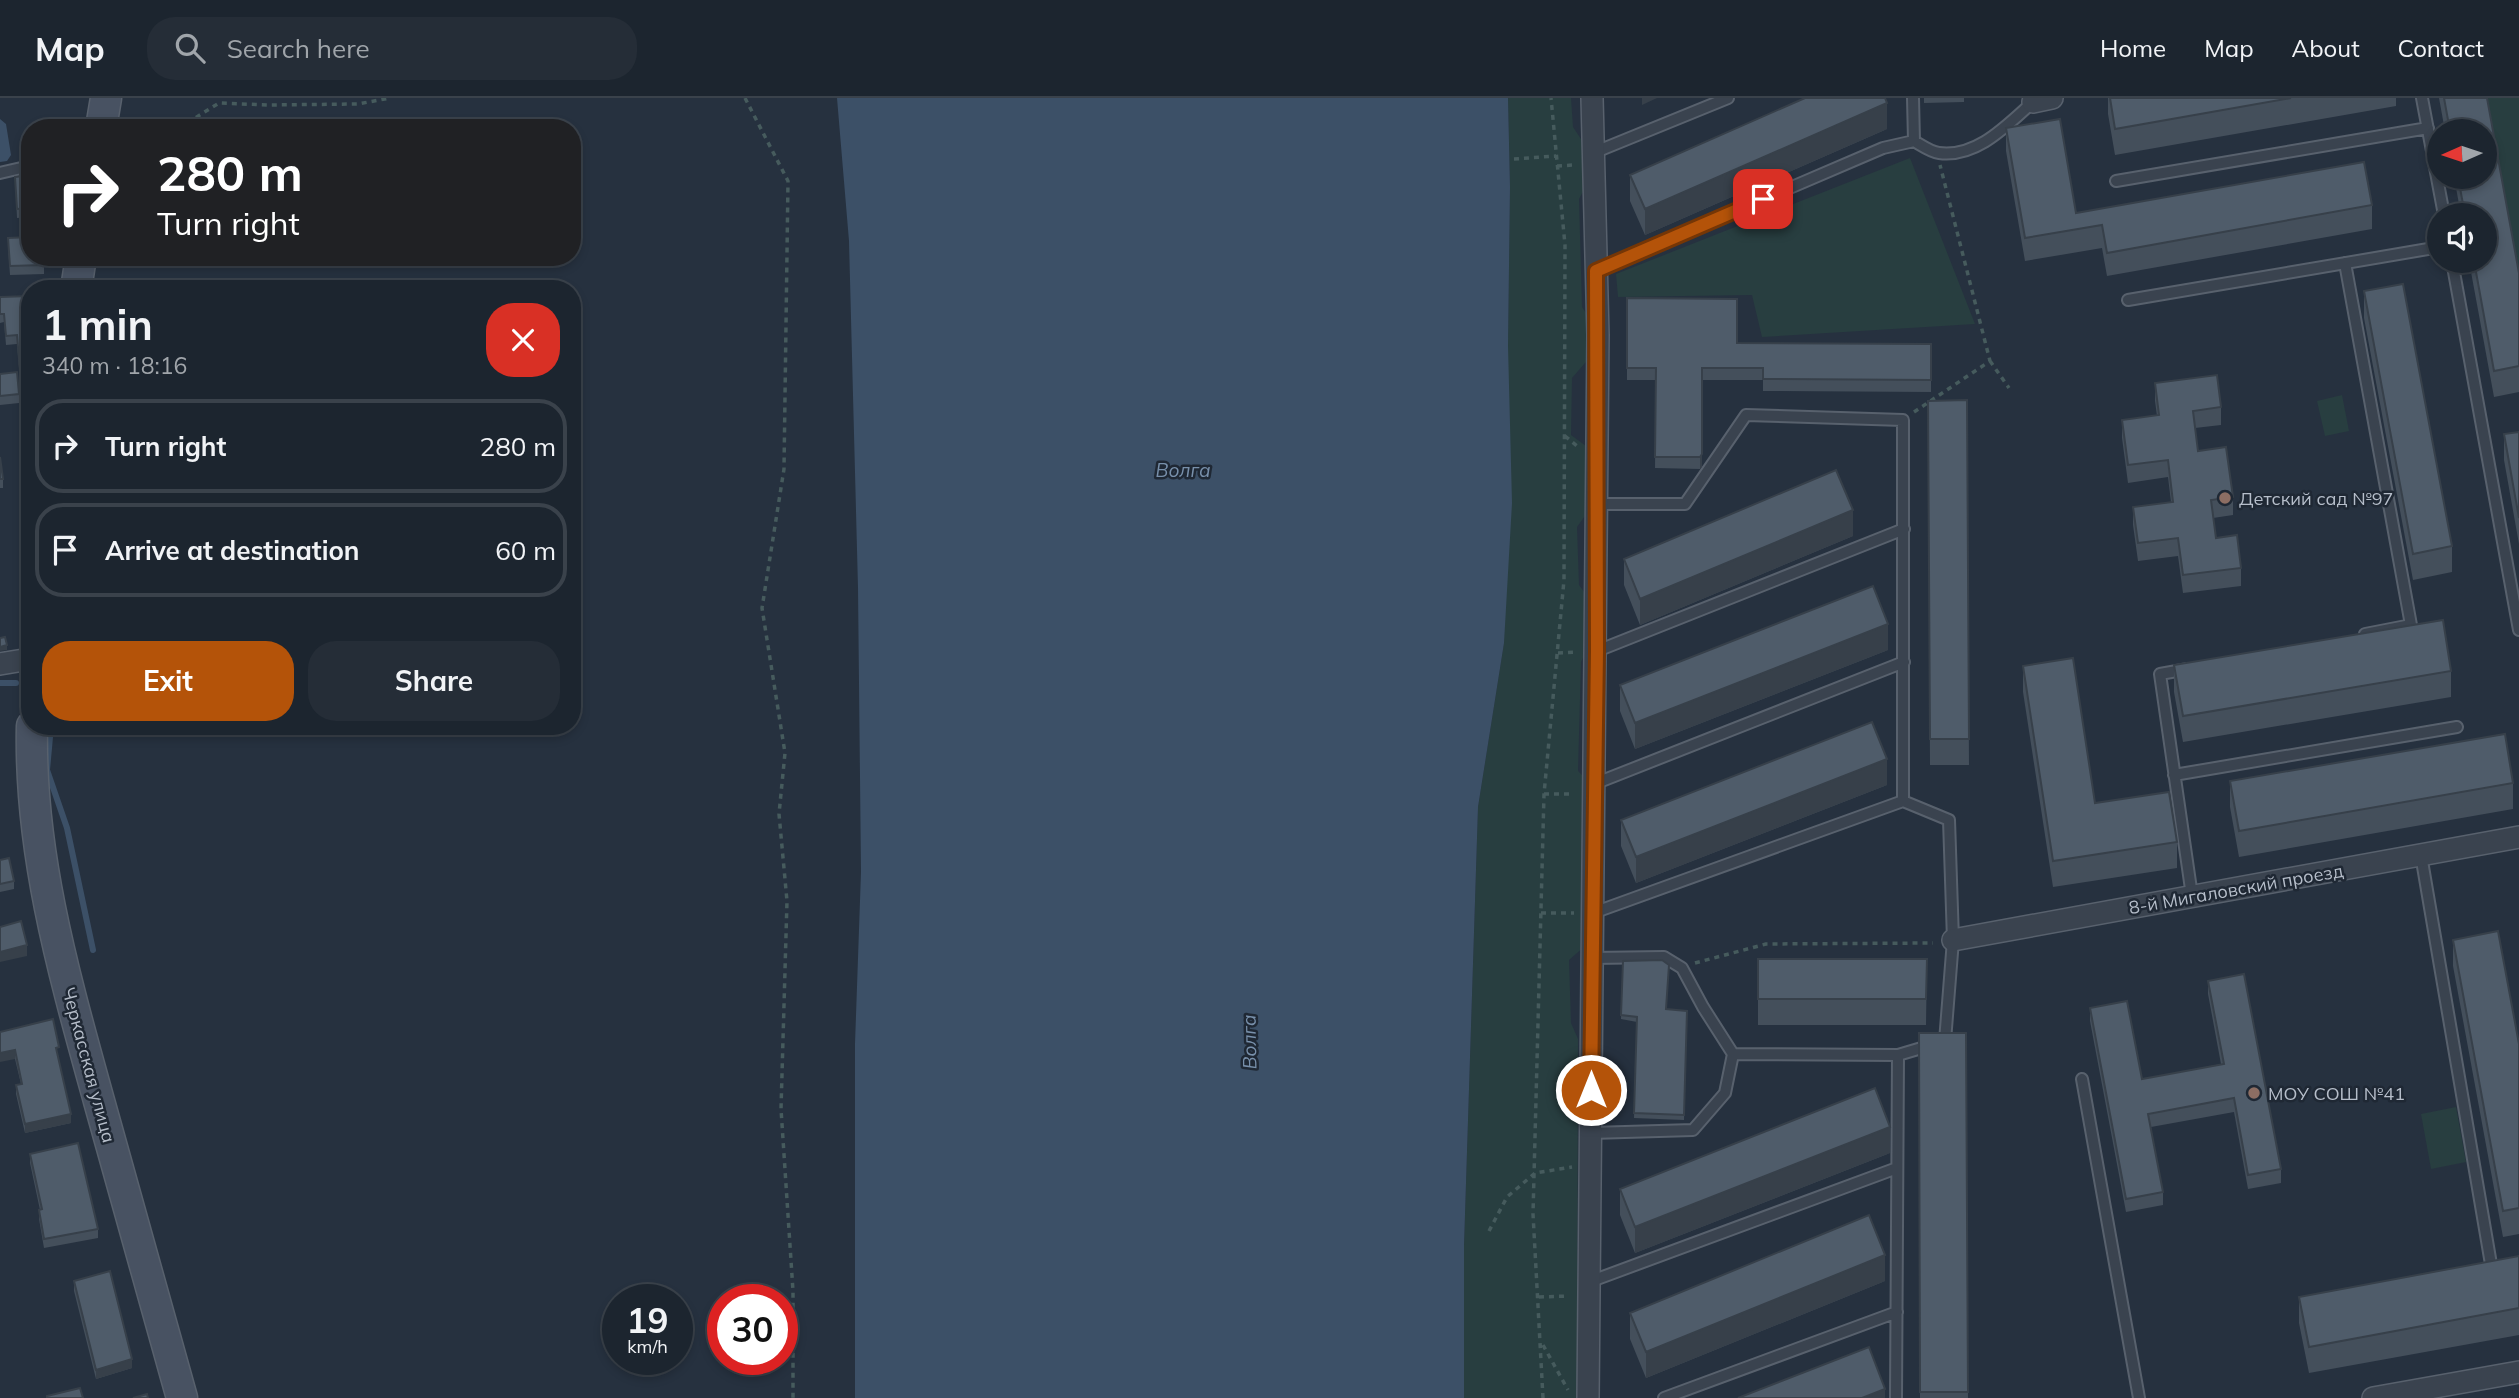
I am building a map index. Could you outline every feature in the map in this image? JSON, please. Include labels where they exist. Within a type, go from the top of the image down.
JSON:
[{"type":"street","points":[[102,119],[106,98]]},
{"type":"street","points":[[1588,1398],[1597,651],[1596,271],[1592,98]]},
{"type":"street","points":[[0,664],[21,660]]},
{"type":"street","name":"Черкасская улица","points":[[32,735],[31,783],[35,828],[68,991],[182,1398]]},
{"type":"street","name":"8-й Мигаловский проезд","points":[[1953,940],[2519,837]]},
{"type":"street","points":[[2373,1398],[2519,1372]]},
{"type":"lane","points":[[1593,153],[1728,98]]},
{"type":"lane","points":[[1913,98],[1914,141]]},
{"type":"lane","points":[[2422,98],[2427,123]]},
{"type":"lane","points":[[1596,271],[1883,148],[1914,141],[1937,153],[1966,152],[2042,100]]},
{"type":"lane","points":[[2116,181],[2427,128]]},
{"type":"lane","points":[[0,173],[21,168]]},
{"type":"lane","points":[[2128,300],[2427,249]]},
{"type":"lane","points":[[2346,263],[2411,625],[2358,635]]},
{"type":"lane","points":[[2454,273],[2519,630]]},
{"type":"lane","points":[[1596,504],[1685,504],[1746,415],[1903,420],[1903,801]]},
{"type":"lane","points":[[1597,651],[1904,530]]},
{"type":"lane","points":[[1594,784],[1904,662]]},
{"type":"lane","points":[[2192,897],[2160,674],[2199,667]]},
{"type":"lane","points":[[2174,775],[2457,727]]},
{"type":"lane","points":[[1592,913],[1903,801],[1949,820],[1953,940],[1945,1041],[1898,1055],[1733,1054]]},
{"type":"lane","points":[[2421,855],[2493,1270]]},
{"type":"lane","points":[[1591,1133],[1693,1130],[1725,1093],[1733,1054],[1682,968],[1664,957],[1592,958]]},
{"type":"lane","points":[[1896,1398],[1898,1055]]},
{"type":"lane","points":[[2081,1079],[2139,1398]]},
{"type":"lane","points":[[1589,1289],[1897,1168]]},
{"type":"lane","points":[[2479,1273],[2506,1268]]},
{"type":"lane","points":[[1664,1398],[1897,1312]]},
{"type":"path","points":[[193,119],[219,103],[358,104],[390,98]]},
{"type":"path","points":[[745,98],[788,181],[785,468],[762,608],[785,753],[779,814],[787,901],[781,1109],[793,1291],[793,1398]]},
{"type":"path","points":[[1543,1398],[1534,1214],[1544,794],[1564,580],[1565,245],[1551,98]]},
{"type":"path","points":[[1937,153],[1990,361],[2009,388]]},
{"type":"path","points":[[1514,159],[1556,156]]},
{"type":"path","points":[[1903,420],[1990,361]]},
{"type":"path","points":[[1544,794],[1564,794]]},
{"type":"path","points":[[1541,913],[1562,914]]},
{"type":"path","points":[[1682,968],[1766,944],[1934,943],[1953,940]]},
{"type":"path","points":[[1489,1231],[1507,1197],[1535,1173],[1554,1169]]},
{"type":"path","points":[[1538,1297],[1589,1289]]},
{"type":"path","points":[[1541,1342],[1572,1398]]},
{"type":"green space","points":[[1508,98],[1571,98],[1573,127],[1585,145],[1587,184],[1579,199],[1582,307],[1591,321],[1591,356],[1572,378],[1571,435],[1590,449],[1587,513],[1577,527],[1579,585],[1590,600],[1589,645],[1581,662],[1578,771],[1587,780],[1585,946],[1569,960],[1571,1023],[1578,1039],[1577,1398],[1464,1398],[1464,1246],[1478,807],[1504,643],[1510,187]]},
{"type":"green space","points":[[2483,98],[2519,98],[2519,295],[2497,175],[2497,119],[2487,119]]},
{"type":"green space","points":[[1910,158],[1975,324],[1762,337],[1752,295],[1618,297],[1616,274]]},
{"type":"green space","points":[[2342,395],[2349,431],[2325,436],[2317,401]]},
{"type":"green space","points":[[2456,1107],[2466,1162],[2431,1169],[2421,1114]]},
{"type":"water","name":"Волга","points":[[837,98],[1508,98],[1508,346],[1512,503],[1504,643],[1478,807],[1464,1246],[1464,1398],[855,1398],[855,1044],[861,872],[858,588],[849,241]]},
{"type":"water","points":[[0,119],[6,124],[11,155],[7,161],[0,162]]},
{"type":"building","points":[[1805,98],[1885,98],[1887,103],[1645,209],[1630,175]]},
{"type":"building","points":[[2110,98],[2291,98],[2115,129]]},
{"type":"building","points":[[2444,98],[2487,98],[2491,119],[2448,119]]},
{"type":"building","points":[[2060,119],[2076,213],[2364,162],[2372,205],[2107,253],[2102,225],[2025,238],[2006,128]]},
{"type":"building","points":[[2497,153],[2519,273],[2519,366],[2494,371],[2476,273],[2497,273],[2497,203],[2463,203],[2460,189],[2497,189]]},
{"type":"building","points":[[21,176],[21,209],[17,209],[15,177]]},
{"type":"building","points":[[21,237],[21,266],[10,266],[8,238]]},
{"type":"building","points":[[2403,284],[2452,546],[2413,554],[2364,291]]},
{"type":"building","points":[[21,296],[21,383],[17,335],[6,336],[4,314],[0,314],[0,297]]},
{"type":"building","points":[[1627,298],[1737,299],[1737,343],[1931,344],[1931,380],[1763,379],[1763,368],[1702,368],[1702,454],[1700,457],[1655,457],[1656,368],[1627,368]]},
{"type":"building","points":[[17,372],[19,394],[0,396],[0,374]]},
{"type":"building","points":[[2217,375],[2221,407],[2193,411],[2198,451],[2226,447],[2233,497],[2211,500],[2216,538],[2237,535],[2241,568],[2183,575],[2178,538],[2138,543],[2133,507],[2173,502],[2168,460],[2128,465],[2122,420],[2159,415],[2155,383]]},
{"type":"building","points":[[1967,400],[1969,739],[1930,739],[1928,401]]},
{"type":"building","points":[[2519,432],[2519,518],[2504,434]]},
{"type":"building","points":[[0,457],[3,479],[0,479]]},
{"type":"building","points":[[1836,470],[1853,510],[1640,599],[1624,559]]},
{"type":"building","points":[[1873,586],[1888,624],[1635,723],[1620,685]]},
{"type":"building","points":[[2443,620],[2451,671],[2183,716],[2174,665]]},
{"type":"building","points":[[5,637],[7,645],[0,647],[0,638]]},
{"type":"building","points":[[2073,658],[2095,803],[2169,792],[2177,842],[2053,861],[2023,666]]},
{"type":"building","points":[[1872,722],[1887,759],[1636,857],[1621,820]]},
{"type":"building","points":[[2505,734],[2513,783],[2239,831],[2230,781]]},
{"type":"building","points":[[9,858],[14,881],[0,884],[0,860]]},
{"type":"building","points":[[21,921],[27,945],[0,952],[0,927]]},
{"type":"building","points":[[2498,931],[2519,1044],[2519,1208],[2503,1211],[2453,940]]},
{"type":"building","points":[[1758,959],[1927,959],[1926,999],[1758,999]]},
{"type":"building","points":[[1662,960],[1669,965],[1666,1009],[1687,1011],[1684,1115],[1634,1113],[1637,1017],[1621,1015],[1623,961]]},
{"type":"building","points":[[2244,974],[2281,1169],[2248,1175],[2234,1098],[2148,1114],[2163,1192],[2126,1199],[2090,1008],[2127,1001],[2142,1079],[2224,1064],[2208,981]]},
{"type":"building","points":[[53,1019],[59,1047],[56,1048],[71,1114],[25,1124],[16,1085],[22,1084],[15,1050],[0,1053],[0,1032]]},
{"type":"building","points":[[1919,1033],[1966,1033],[1968,1392],[1920,1392]]},
{"type":"building","points":[[1875,1088],[1890,1127],[1635,1227],[1620,1189]]},
{"type":"building","points":[[78,1143],[98,1229],[44,1239],[39,1210],[42,1209],[30,1154]]},
{"type":"building","points":[[1869,1215],[1885,1255],[1646,1352],[1630,1313]]},
{"type":"building","points":[[2519,1256],[2519,1308],[2309,1347],[2299,1297]]},
{"type":"building","points":[[110,1271],[132,1359],[96,1370],[74,1281]]},
{"type":"building","points":[[1869,1347],[1885,1389],[1862,1398],[1738,1398]]},
{"type":"building","points":[[80,1388],[83,1398],[47,1398],[47,1396]]},
{"type":"waterway","points":[[0,683],[16,683]]},
{"type":"waterway","points":[[50,735],[47,770],[67,828],[93,950]]},
{"type":"place","name":"Детский сад №97","points":[[2225,498]]},
{"type":"place","name":"МОУ СОШ №41","points":[[2254,1093]]},
{"type":"route","points":[[1591,1090],[1597,651],[1596,271],[1763,199]]}]
